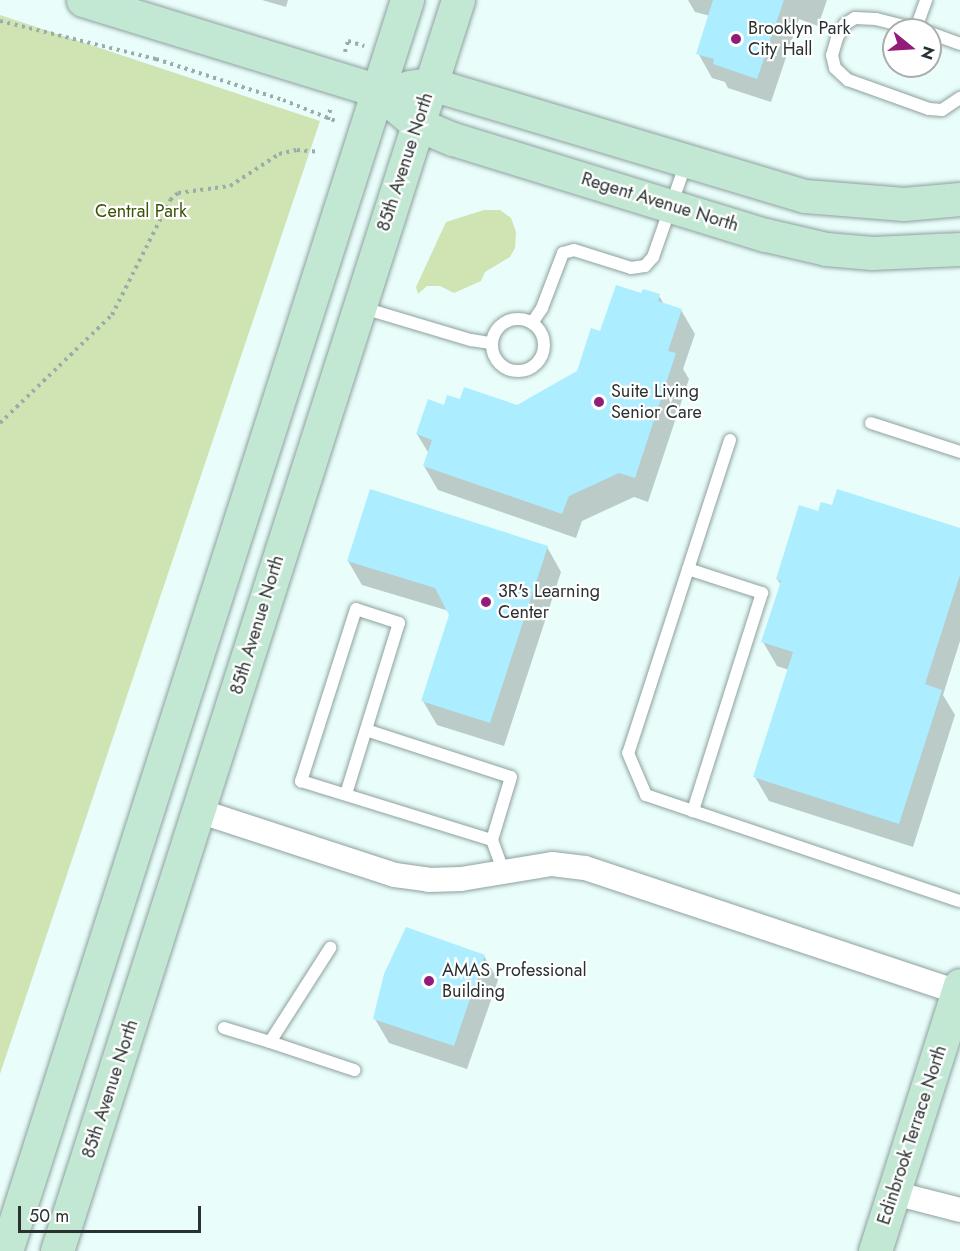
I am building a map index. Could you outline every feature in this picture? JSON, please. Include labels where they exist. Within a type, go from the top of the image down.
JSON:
[{"type":"main road","points":[[6,1251],[407,0]]},
{"type":"main road","name":"85th Avenue North","points":[[57,1251],[358,306],[458,0]]},
{"type":"main road","name":"Regent Avenue North","points":[[95,2],[378,91],[417,124],[453,139],[783,240],[826,249],[889,253],[960,249]]},
{"type":"main road","name":"Regent Avenue North","points":[[378,91],[431,84],[805,196],[839,201],[904,204],[960,199]]},
{"type":"main road","name":"Edinbrook Terrace North","points":[[875,1251],[959,989]]},
{"type":"main road","points":[[0,1206],[38,1087],[68,1057]]},
{"type":"street","points":[[199,811],[395,875],[429,880],[460,879],[552,864],[585,868],[959,989]]},
{"type":"street","points":[[894,1192],[960,1210]]},
{"type":"lane","points":[[921,18],[926,0]]},
{"type":"lane","points":[[882,20],[855,18],[845,24],[837,38],[832,55],[835,68],[848,80],[929,109],[942,110],[960,98]]},
{"type":"lane","points":[[942,37],[960,44]]},
{"type":"lane","points":[[532,323],[542,308],[563,253],[574,250],[631,268],[645,266],[653,256],[686,162]]},
{"type":"lane","points":[[358,306],[471,340],[491,343]]},
{"type":"lane","points":[[519,319],[532,323],[540,331],[544,347],[538,362],[532,368],[514,372],[505,369],[493,356],[491,343],[496,329],[503,323],[519,319]]},
{"type":"lane","points":[[871,423],[960,452]]},
{"type":"lane","points":[[730,440],[628,753],[646,795],[960,901]]},
{"type":"lane","points":[[688,568],[762,593],[693,811]]},
{"type":"lane","points":[[346,795],[399,623],[356,609],[301,781],[346,795],[492,840]]},
{"type":"lane","points":[[366,730],[511,777],[492,840],[503,871]]},
{"type":"lane","points":[[270,1042],[330,948]]},
{"type":"lane","points":[[224,1028],[354,1071]]},
{"type":"path","points":[[0,21],[156,59],[283,100],[328,120]]},
{"type":"path","points":[[0,423],[112,315],[170,200],[178,193],[230,186],[279,154],[297,150],[318,152]]},
{"type":"green space","name":"Central Park","points":[[0,15],[320,121],[0,1074]]},
{"type":"green space","points":[[484,210],[500,210],[511,218],[516,232],[515,248],[510,257],[485,272],[481,281],[454,293],[440,286],[427,286],[418,294],[416,287],[446,222]]},
{"type":"building","name":"Brooklyn Park City Hall","points":[[713,0],[784,0],[757,79],[713,64],[714,59],[696,54]]},
{"type":"building","name":"Suite Living Senior Care","points":[[616,285],[641,293],[643,289],[660,294],[658,301],[682,309],[668,351],[676,353],[635,478],[619,473],[569,496],[562,514],[423,466],[432,440],[416,434],[428,399],[444,405],[447,395],[460,399],[464,387],[517,405],[577,371],[591,328],[600,331]]},
{"type":"building","name":"3R's Learning Center","points":[[370,489],[548,546],[490,723],[421,701],[449,615],[435,588],[347,561]]},
{"type":"building","points":[[837,489],[960,528],[960,575],[925,684],[942,690],[899,824],[753,777],[793,652],[761,642],[781,581],[776,579],[799,505],[818,511],[821,502],[832,505]]},
{"type":"building","name":"AMAS Professional Building","points":[[406,927],[485,955],[454,1046],[373,1019],[384,974]]},
{"type":"place","name":"Brooklyn Park City Hall","points":[[736,39]]},
{"type":"place","name":"Suite Living Senior Care","points":[[599,402]]},
{"type":"place","name":"3R's Learning Center","points":[[486,602]]},
{"type":"place","name":"AMAS Professional Building","points":[[429,981]]}]
